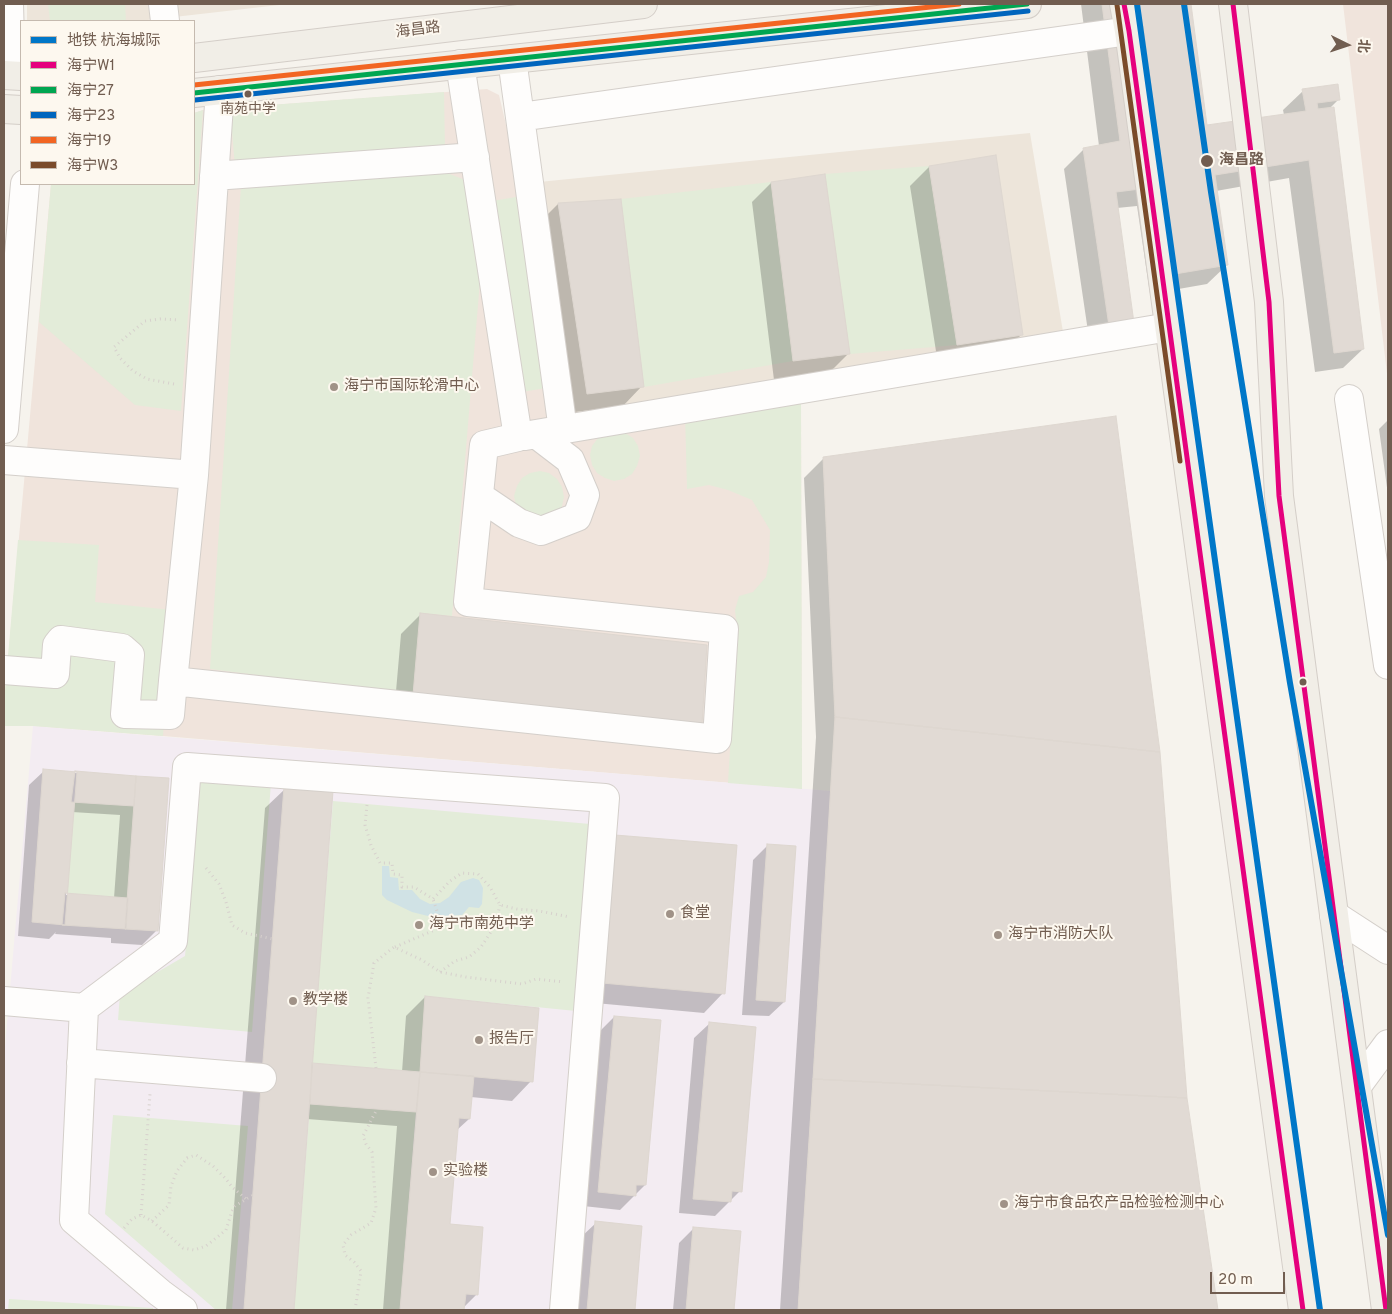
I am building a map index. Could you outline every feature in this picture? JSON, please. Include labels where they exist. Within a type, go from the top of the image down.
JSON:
[{"type":"main road","name":"海昌路","points":[[195,58],[643,4]]},
{"type":"main road","points":[[207,91],[1027,4]]},
{"type":"main road","points":[[1124,4],[1170,327],[1303,1310]]},
{"type":"main road","points":[[1233,4],[1269,302],[1279,496],[1386,1310]]},
{"type":"main road","points":[[4,109],[20,110]]},
{"type":"street","points":[[9,4],[12,75]]},
{"type":"street","points":[[163,4],[165,20]]},
{"type":"street","points":[[520,117],[1129,31]]},
{"type":"street","points":[[512,59],[563,430]]},
{"type":"street","points":[[460,64],[475,157],[527,435],[570,460],[585,495],[577,517],[541,531],[519,523],[479,496]]},
{"type":"street","points":[[4,670],[55,674],[58,645],[61,640],[122,648],[130,655],[125,714],[170,715],[194,475],[214,176],[207,91]]},
{"type":"street","points":[[214,176],[475,157]]},
{"type":"street","points":[[4,429],[25,185]]},
{"type":"street","points":[[173,681],[717,739],[724,628],[468,602],[484,445],[527,435],[1170,327]]},
{"type":"street","points":[[1349,398],[1388,665]]},
{"type":"street","points":[[4,460],[194,475]]},
{"type":"street","points":[[4,1001],[84,1008],[173,941],[187,767],[605,798],[564,1310]]},
{"type":"street","points":[[1334,915],[1388,950]]},
{"type":"street","points":[[84,1008],[74,1220],[160,1293],[183,1310]]},
{"type":"street","points":[[1356,1086],[1388,1044]]},
{"type":"street","points":[[81,1063],[262,1078]]},
{"type":"path","points":[[199,388],[148,379],[133,371],[120,358],[114,347],[145,321],[160,319],[204,320]]},
{"type":"path","points":[[367,804],[365,825],[371,845],[380,863],[392,864],[393,874],[402,875],[402,887],[414,887],[433,900],[440,920],[437,929],[394,947],[374,964],[368,998],[376,1068]]},
{"type":"path","points":[[179,860],[205,867],[219,884],[232,925],[245,933],[273,939]]},
{"type":"path","points":[[433,900],[450,881],[462,874],[478,874],[490,887],[500,905],[496,926],[482,947],[469,957],[455,961],[440,972]]},
{"type":"path","points":[[500,905],[518,910],[539,911],[573,918]]},
{"type":"path","points":[[394,947],[422,960],[440,972],[466,978],[522,984],[536,979],[590,985]]},
{"type":"path","points":[[141,1215],[151,1069]]},
{"type":"path","points":[[355,1310],[362,1271],[345,1255],[343,1245],[351,1235],[371,1223],[376,1208],[372,1152],[363,1136],[377,1109]]},
{"type":"path","points":[[152,1220],[169,1205],[171,1186],[177,1170],[187,1158],[196,1155],[213,1166],[246,1199]]},
{"type":"path","points":[[107,1247],[132,1219],[141,1215],[152,1220],[183,1248],[194,1250],[206,1246],[226,1230],[235,1206],[253,1195]]},
{"type":"shaded area","points":[[27,4],[288,4],[148,20],[27,20]]},
{"type":"shaded area","points":[[1343,4],[1388,4],[1388,382]]},
{"type":"shaded area","points":[[487,89],[499,95],[577,428],[801,397],[802,789],[163,736],[33,726],[4,726],[4,703],[51,185],[195,185],[195,113],[203,110]]},
{"type":"shaded area","points":[[1030,133],[1067,356],[577,428],[539,182]]},
{"type":"shaded area","name":"海宁市南苑中学","points":[[33,726],[831,791],[798,1310],[4,1310],[4,1058]]},
{"type":"shaded area","points":[[382,866],[389,866],[390,877],[398,878],[399,890],[412,890],[420,899],[430,904],[440,903],[449,897],[461,882],[473,878],[479,880],[483,888],[482,904],[479,908],[469,907],[462,915],[432,917],[412,912],[387,900],[382,895]]},
{"type":"green space","points":[[48,4],[125,4],[126,20],[50,20]]},
{"type":"green space","points":[[444,92],[445,150],[235,167],[230,108]]},
{"type":"green space","points":[[203,110],[181,411],[135,405],[39,322],[51,185],[195,185],[195,113]]},
{"type":"green space","points":[[929,166],[957,345],[850,354],[825,174]]},
{"type":"green space","name":"海宁市国际轮滑中心","points":[[447,173],[473,183],[482,257],[452,616],[420,613],[413,695],[210,669],[241,185]]},
{"type":"green space","points":[[771,182],[793,361],[644,387],[621,199]]},
{"type":"green space","points":[[516,197],[546,388],[522,392],[492,201]]},
{"type":"green space","points":[[801,397],[802,789],[728,783],[737,629],[735,610],[739,596],[753,592],[766,577],[769,562],[770,530],[752,500],[728,490],[709,485],[687,489],[685,413]]},
{"type":"green space","points":[[625,433],[633,438],[638,446],[640,456],[637,466],[632,474],[624,479],[614,481],[605,478],[597,473],[592,465],[590,455],[592,446],[598,438]]},
{"type":"green space","points":[[540,471],[549,473],[557,479],[562,487],[564,497],[562,506],[557,514],[539,521],[516,505],[514,496],[522,478],[530,473]]},
{"type":"green space","points":[[18,540],[99,545],[95,602],[172,610],[163,736],[33,726],[4,726],[4,703]]},
{"type":"green space","points":[[201,777],[271,783],[252,1032],[118,1020],[120,994],[185,956]]},
{"type":"green space","points":[[333,801],[590,824],[576,1011],[425,996],[420,1072],[312,1063]]},
{"type":"green space","points":[[71,802],[134,806],[128,898],[65,893]]},
{"type":"green space","points":[[310,1104],[416,1112],[400,1310],[294,1310]]},
{"type":"green space","points":[[113,1115],[248,1126],[232,1310],[216,1310],[105,1214]]},
{"type":"green space","points":[[9,1299],[153,1308],[153,1310],[8,1310]]},
{"type":"building","name":"海昌路","points":[[1102,4],[1191,4],[1207,125],[1306,111],[1302,89],[1338,84],[1340,100],[1317,103],[1318,109],[1334,107],[1364,349],[1334,353],[1309,160],[1215,175],[1228,265],[1169,275],[1156,187],[1116,192],[1134,323],[1109,326],[1083,148],[1120,141]]},
{"type":"building","points":[[996,155],[1023,335],[957,345],[929,166]]},
{"type":"building","points":[[825,174],[850,354],[793,361],[771,182]]},
{"type":"building","points":[[621,199],[644,387],[587,394],[558,203]]},
{"type":"building","points":[[1116,416],[1160,752],[835,717],[823,457]]},
{"type":"building","points":[[420,613],[707,645],[702,725],[413,695]]},
{"type":"building","name":"海宁市消防大队","points":[[835,717],[1160,752],[1187,1098],[813,1079]]},
{"type":"building","points":[[43,769],[77,772],[65,925],[32,922]]},
{"type":"building","points":[[75,771],[136,776],[134,806],[71,802]]},
{"type":"building","points":[[136,776],[169,778],[158,931],[125,929]]},
{"type":"building","name":"教学楼","points":[[284,787],[333,791],[294,1310],[256,1310],[244,1309]]},
{"type":"building","name":"食堂","points":[[615,835],[737,845],[725,994],[602,983]]},
{"type":"building","points":[[767,844],[796,846],[785,1002],[756,1000]]},
{"type":"building","points":[[65,893],[128,898],[126,929],[62,925]]},
{"type":"building","name":"报告厅","points":[[425,996],[539,1008],[533,1082],[420,1072]]},
{"type":"building","points":[[614,1016],[661,1020],[646,1185],[636,1185],[636,1196],[598,1192]]},
{"type":"building","points":[[709,1022],[756,1027],[742,1192],[732,1191],[731,1202],[693,1199]]},
{"type":"building","points":[[312,1063],[420,1072],[416,1112],[310,1104]]},
{"type":"building","name":"实验楼","points":[[420,1072],[474,1076],[470,1119],[459,1118],[450,1224],[483,1227],[478,1295],[466,1294],[464,1310],[400,1310]]},
{"type":"building","name":"海宁市食品农产品检验检测中心","points":[[813,1079],[1187,1098],[1218,1310],[798,1310]]},
{"type":"building","points":[[595,1221],[642,1226],[635,1310],[587,1310]]},
{"type":"building","points":[[693,1227],[741,1231],[734,1310],[686,1310]]},
{"type":"metro line","name":"杭海城际","points":[[1137,4],[1320,1310]]},
{"type":"metro line","name":"杭海城际","points":[[1184,4],[1211,192],[1290,683],[1388,1235]]},
{"type":"transit line","name":"海宁19","points":[[195,85],[959,4]]},
{"type":"transit line","name":"海宁27","points":[[195,93],[1027,4]]},
{"type":"transit line","name":"海宁W1","points":[[1124,4],[1303,1310]]},
{"type":"transit line","name":"海宁W1","points":[[1233,4],[1269,302],[1279,496],[1386,1310]]},
{"type":"transit line","name":"海宁W3","points":[[1117,5],[1180,461]]},
{"type":"transit line","name":"海宁23","points":[[195,100],[1028,11]]},
{"type":"place","name":"南苑中学","points":[[248,94]]},
{"type":"place","name":"海昌路","points":[[1207,161]]},
{"type":"place","name":"海宁市国际轮滑中心","points":[[334,387]]},
{"type":"place","name":"食堂","points":[[670,914]]},
{"type":"place","name":"海宁市南苑中学","points":[[419,925]]},
{"type":"place","name":"海宁市消防大队","points":[[998,935]]},
{"type":"place","name":"教学楼","points":[[293,1001]]},
{"type":"place","name":"报告厅","points":[[479,1040]]},
{"type":"place","name":"实验楼","points":[[433,1172]]},
{"type":"place","name":"海宁市食品农产品检验检测中心","points":[[1004,1204]]}]
